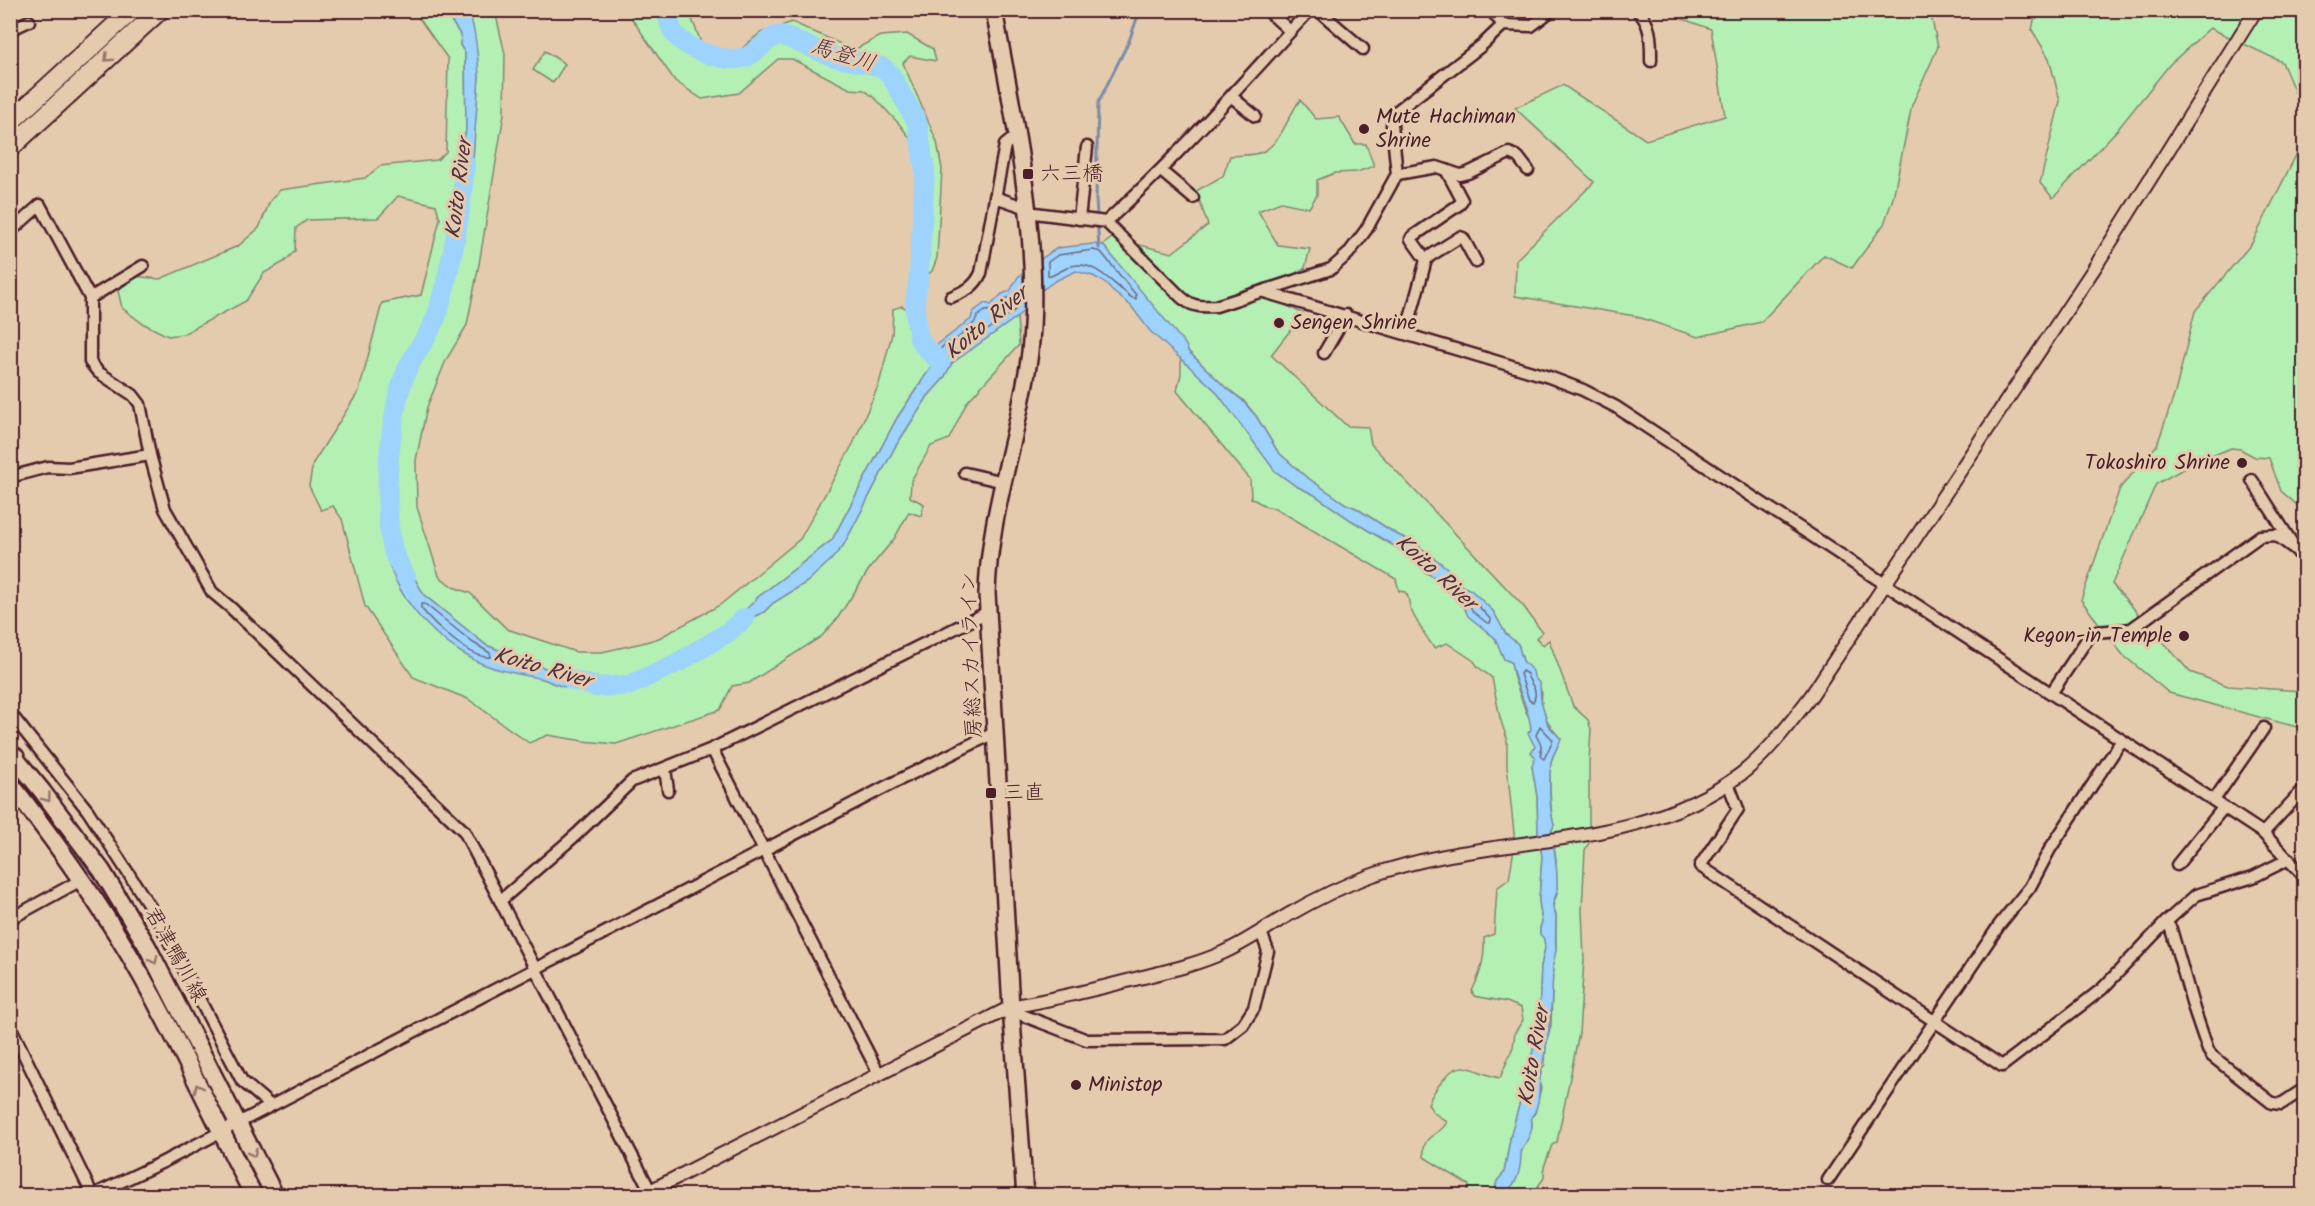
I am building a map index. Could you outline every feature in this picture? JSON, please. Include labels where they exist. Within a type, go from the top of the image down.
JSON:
[{"type":"highway","points":[[10,122],[132,10]]},
{"type":"highway","points":[[10,148],[155,14]]},
{"type":"main road","name":"房総スカイライン","points":[[994,10],[1027,210],[1033,317],[1029,355],[990,552],[988,612],[1011,1007],[1025,1196]]},
{"type":"main road","name":"君津鴨川線","points":[[12,759],[102,871],[147,946],[275,1196]]},
{"type":"main road","name":"君津鴨川線","points":[[10,783],[81,880],[118,936],[146,985],[254,1196]]},
{"type":"street","points":[[1267,10],[1290,31]]},
{"type":"street","points":[[1105,222],[1161,171],[1232,97],[1310,10]]},
{"type":"street","points":[[1318,10],[1363,49]]},
{"type":"street","points":[[1491,10],[1503,25]]},
{"type":"street","points":[[995,198],[1027,210],[1105,222],[1188,304],[1197,307],[1216,306],[1264,292],[1273,287],[1331,269],[1348,254],[1366,230],[1397,174],[1393,116],[1503,25],[1531,26],[1552,10]]},
{"type":"street","points":[[1637,10],[1646,22],[1650,36],[1651,61]]},
{"type":"street","points":[[10,232],[40,205],[90,298],[90,362],[98,372],[133,395],[140,404],[150,455],[165,509],[212,592],[464,831],[648,1194],[1011,1007],[1062,997],[1195,964],[1239,945],[1314,901],[1370,876],[1439,856],[1593,834],[1658,818],[1708,796],[1743,772],[1782,734],[1811,696],[2095,267],[2256,10]]},
{"type":"street","points":[[10,30],[29,21]]},
{"type":"street","points":[[1232,97],[1255,116]]},
{"type":"street","points":[[951,297],[975,285],[981,273],[1005,145],[1016,140]]},
{"type":"street","points":[[1081,219],[1087,147]]},
{"type":"street","points":[[1397,174],[1437,168],[1460,175],[1509,153],[1518,157],[1528,170]]},
{"type":"street","points":[[1426,260],[1411,239],[1412,237],[1460,204],[1462,200],[1446,170]]},
{"type":"street","points":[[1161,171],[1193,198]]},
{"type":"street","points":[[1406,333],[1426,260],[1460,237],[1463,238],[1476,262]]},
{"type":"street","points":[[90,298],[143,266]]},
{"type":"street","points":[[1264,292],[1406,333],[1583,390],[1616,407],[2263,833],[2304,876]]},
{"type":"street","points":[[1324,353],[1346,315]]},
{"type":"street","points":[[10,477],[48,467],[69,468],[150,455]]},
{"type":"street","points":[[964,473],[1004,482]]},
{"type":"street","points":[[2252,480],[2299,547],[2304,562]]},
{"type":"street","points":[[2052,692],[2090,635],[2096,632],[2131,629],[2260,536],[2276,535],[2299,547]]},
{"type":"street","points":[[500,901],[577,834],[632,781],[712,749],[988,612]]},
{"type":"street","points":[[10,713],[88,811],[156,916],[242,1081],[270,1105]]},
{"type":"street","points":[[2214,800],[2264,728]]},
{"type":"street","points":[[10,1026],[93,1195],[220,1132],[895,782],[996,732]]},
{"type":"street","points":[[1828,1180],[2000,924],[2030,887],[2050,849],[2122,740]]},
{"type":"street","points":[[712,749],[879,1074]]},
{"type":"street","points":[[665,769],[668,790]]},
{"type":"street","points":[[1728,783],[1738,809],[1700,866],[2002,1066],[2102,990],[2166,922],[2196,895],[2253,877],[2289,860]]},
{"type":"street","points":[[2263,833],[2304,789]]},
{"type":"street","points":[[2177,865],[2224,807]]},
{"type":"street","points":[[10,919],[81,880]]},
{"type":"street","points":[[2166,922],[2171,929],[2203,1035],[2212,1056],[2272,1103],[2282,1104],[2304,1089]]},
{"type":"street","points":[[1011,1007],[1022,1015],[1087,1040],[1225,1039],[1243,1025],[1254,1008],[1268,951],[1261,932]]},
{"type":"green space","points":[[414,11],[445,11],[461,36],[460,45],[465,53],[466,130],[459,165],[470,187],[479,76],[468,11],[495,11],[505,54],[504,114],[467,325],[446,360],[427,407],[416,460],[417,507],[439,576],[453,587],[470,593],[507,629],[576,652],[602,652],[659,638],[720,605],[800,539],[853,444],[879,384],[892,334],[893,309],[902,306],[910,311],[910,331],[929,353],[928,357],[932,360],[931,367],[897,418],[832,540],[758,597],[742,625],[764,612],[773,603],[807,582],[843,546],[895,447],[928,396],[944,378],[952,363],[1017,317],[1019,345],[967,402],[949,439],[931,446],[911,481],[910,497],[924,504],[921,516],[909,512],[894,539],[870,568],[837,619],[822,636],[749,683],[732,686],[720,710],[616,744],[548,735],[529,743],[468,699],[413,677],[365,606],[342,519],[333,506],[321,510],[309,486],[313,463],[359,391],[382,303],[421,295],[440,219],[436,205],[398,196],[378,218],[307,220],[296,228],[295,251],[284,262],[264,273],[246,301],[183,334],[168,336],[142,323],[122,308],[118,291],[134,276],[160,279],[238,246],[259,228],[270,201],[280,190],[365,178],[380,166],[437,160],[446,152],[448,59]],"holes":[[[394,555],[409,568],[424,595],[486,645],[547,669],[583,676],[596,684],[583,688],[570,688],[544,679],[493,667],[472,658],[436,631],[416,612],[394,578],[389,564]]]},
{"type":"green space","points":[[631,11],[689,11],[705,53],[733,56],[760,33],[792,22],[854,50],[880,36],[907,34],[933,49],[936,61],[910,56],[903,63],[937,142],[942,169],[937,258],[932,271],[923,279],[930,210],[926,159],[900,125],[875,98],[864,90],[850,89],[792,59],[778,59],[739,93],[702,99],[675,81],[632,19]]},
{"type":"green space","points":[[1661,11],[1930,11],[1938,47],[1912,105],[1893,198],[1884,224],[1852,268],[1824,255],[1761,322],[1698,337],[1635,316],[1515,296],[1516,260],[1594,182],[1515,108],[1563,85],[1646,140],[1725,116],[1711,29]]},
{"type":"green space","points":[[2036,11],[2304,11],[2304,114],[2282,62],[2210,28],[2170,64],[2118,129],[2053,198],[2040,183],[2060,101],[2049,58],[2032,30]]},
{"type":"green space","points":[[545,51],[565,64],[553,83],[533,70]]},
{"type":"green space","points":[[1300,100],[1316,119],[1339,117],[1355,144],[1366,144],[1374,166],[1357,172],[1335,173],[1317,180],[1317,195],[1309,208],[1281,202],[1258,211],[1278,245],[1310,249],[1305,268],[1261,292],[1303,314],[1271,355],[1347,426],[1368,427],[1371,444],[1524,607],[1542,632],[1536,638],[1543,645],[1549,640],[1573,706],[1588,720],[1591,729],[1589,843],[1585,850],[1582,910],[1584,960],[1579,1033],[1557,1142],[1552,1145],[1544,1167],[1544,1178],[1532,1195],[1506,1195],[1512,1191],[1511,1187],[1521,1154],[1531,1130],[1531,1118],[1535,1113],[1541,1088],[1539,1083],[1542,1068],[1545,1065],[1546,1046],[1551,1025],[1553,960],[1556,949],[1556,914],[1553,905],[1557,894],[1556,859],[1551,832],[1554,825],[1550,775],[1551,762],[1561,739],[1546,718],[1541,700],[1542,693],[1523,661],[1518,644],[1506,635],[1493,611],[1466,588],[1455,583],[1448,575],[1446,568],[1414,542],[1346,504],[1305,476],[1278,452],[1256,416],[1243,400],[1224,386],[1188,351],[1103,245],[1113,237],[1128,248],[1136,244],[1172,253],[1208,225],[1196,191],[1223,176],[1230,156],[1257,154],[1270,147],[1280,135]]},
{"type":"green space","points":[[2304,139],[2304,511],[2281,491],[2269,458],[2255,457],[2240,449],[2231,448],[2192,464],[2156,484],[2112,584],[2190,672],[2228,686],[2303,691],[2301,728],[2169,693],[2123,655],[2081,600],[2120,488],[2157,445],[2175,393],[2195,311],[2252,243]]},
{"type":"green space","points":[[1181,358],[1215,390],[1231,409],[1275,471],[1416,559],[1425,572],[1434,577],[1464,607],[1469,616],[1495,638],[1504,659],[1511,662],[1514,678],[1531,720],[1535,747],[1532,766],[1542,856],[1539,901],[1542,922],[1540,934],[1544,938],[1545,948],[1541,966],[1540,1034],[1536,1038],[1511,1134],[1504,1173],[1497,1181],[1494,1195],[1466,1195],[1469,1185],[1424,1157],[1425,1143],[1447,1122],[1433,1112],[1428,1104],[1437,1088],[1451,1072],[1463,1067],[1500,1078],[1513,1047],[1515,1032],[1523,1020],[1521,1008],[1507,1002],[1474,996],[1472,991],[1482,965],[1484,938],[1494,934],[1497,888],[1509,879],[1515,843],[1507,766],[1507,739],[1492,678],[1474,661],[1447,643],[1434,648],[1413,615],[1407,594],[1399,591],[1396,579],[1275,508],[1267,507],[1251,498],[1250,479],[1177,391],[1181,374]]},
{"type":"water","points":[[445,11],[468,11],[478,60],[479,76],[471,187],[463,189],[459,165],[466,130],[465,53],[460,45],[461,36]]},
{"type":"water","points":[[1103,245],[1186,345],[1188,351],[1242,400],[1256,416],[1278,452],[1305,476],[1346,504],[1413,542],[1447,568],[1448,575],[1455,583],[1471,590],[1493,611],[1506,634],[1518,644],[1523,661],[1533,671],[1534,677],[1540,684],[1541,700],[1548,725],[1561,739],[1551,762],[1550,776],[1550,803],[1554,825],[1551,832],[1557,876],[1557,893],[1553,906],[1556,917],[1556,951],[1547,1044],[1541,1070],[1537,1107],[1531,1118],[1531,1132],[1521,1152],[1518,1175],[1511,1187],[1512,1191],[1506,1195],[1494,1195],[1497,1181],[1504,1173],[1511,1134],[1536,1037],[1540,1034],[1541,966],[1545,948],[1544,939],[1540,934],[1542,922],[1539,901],[1542,856],[1532,766],[1535,757],[1531,752],[1535,747],[1528,733],[1531,730],[1530,722],[1511,662],[1504,659],[1495,638],[1468,616],[1464,607],[1434,577],[1425,572],[1416,559],[1275,471],[1215,390],[1150,331],[1131,306],[1106,283],[1076,271],[1042,290],[1041,259],[1057,248]]},
{"type":"water","points":[[1025,272],[1025,309],[952,363],[944,378],[928,396],[895,447],[843,546],[807,582],[773,603],[764,612],[726,634],[724,632],[758,597],[832,540],[897,418],[931,367],[932,360],[928,357],[929,351],[971,319],[973,312],[985,303],[991,305],[1002,294],[1010,291],[1018,277]]},
{"type":"water","points":[[394,555],[409,568],[424,595],[486,645],[547,669],[575,672],[597,684],[596,689],[565,687],[543,679],[500,670],[462,653],[435,633],[412,608],[389,564]]},
{"type":"waterway","name":"馬登川","points":[[666,10],[674,33],[688,45],[707,54],[728,59],[746,57],[771,38],[781,35],[834,57],[882,67],[890,74],[917,122],[925,171],[915,304],[916,321],[919,338],[923,345],[940,362]]},
{"type":"waterway","points":[[1099,248],[1096,199],[1098,103],[1129,41],[1140,10]]},
{"type":"waterway","name":"Koito River","points":[[406,577],[394,553],[390,534],[388,487],[391,436],[406,372],[435,320],[448,276],[465,164]]},
{"type":"waterway","name":"Koito River","points":[[572,680],[597,687],[630,685],[679,662],[727,633],[745,618]]},
{"type":"place","name":"Mute Hachiman Shrine","points":[[1364,129]]},
{"type":"place","name":"六三橋","points":[[1028,174]]},
{"type":"place","name":"Sengen Shrine","points":[[1279,323]]},
{"type":"place","name":"Tokoshiro Shrine","points":[[2242,463]]},
{"type":"place","name":"Kegon-in Temple","points":[[2184,636]]},
{"type":"place","name":"三直","points":[[991,793]]},
{"type":"place","name":"Ministop","points":[[1076,1085]]}]
